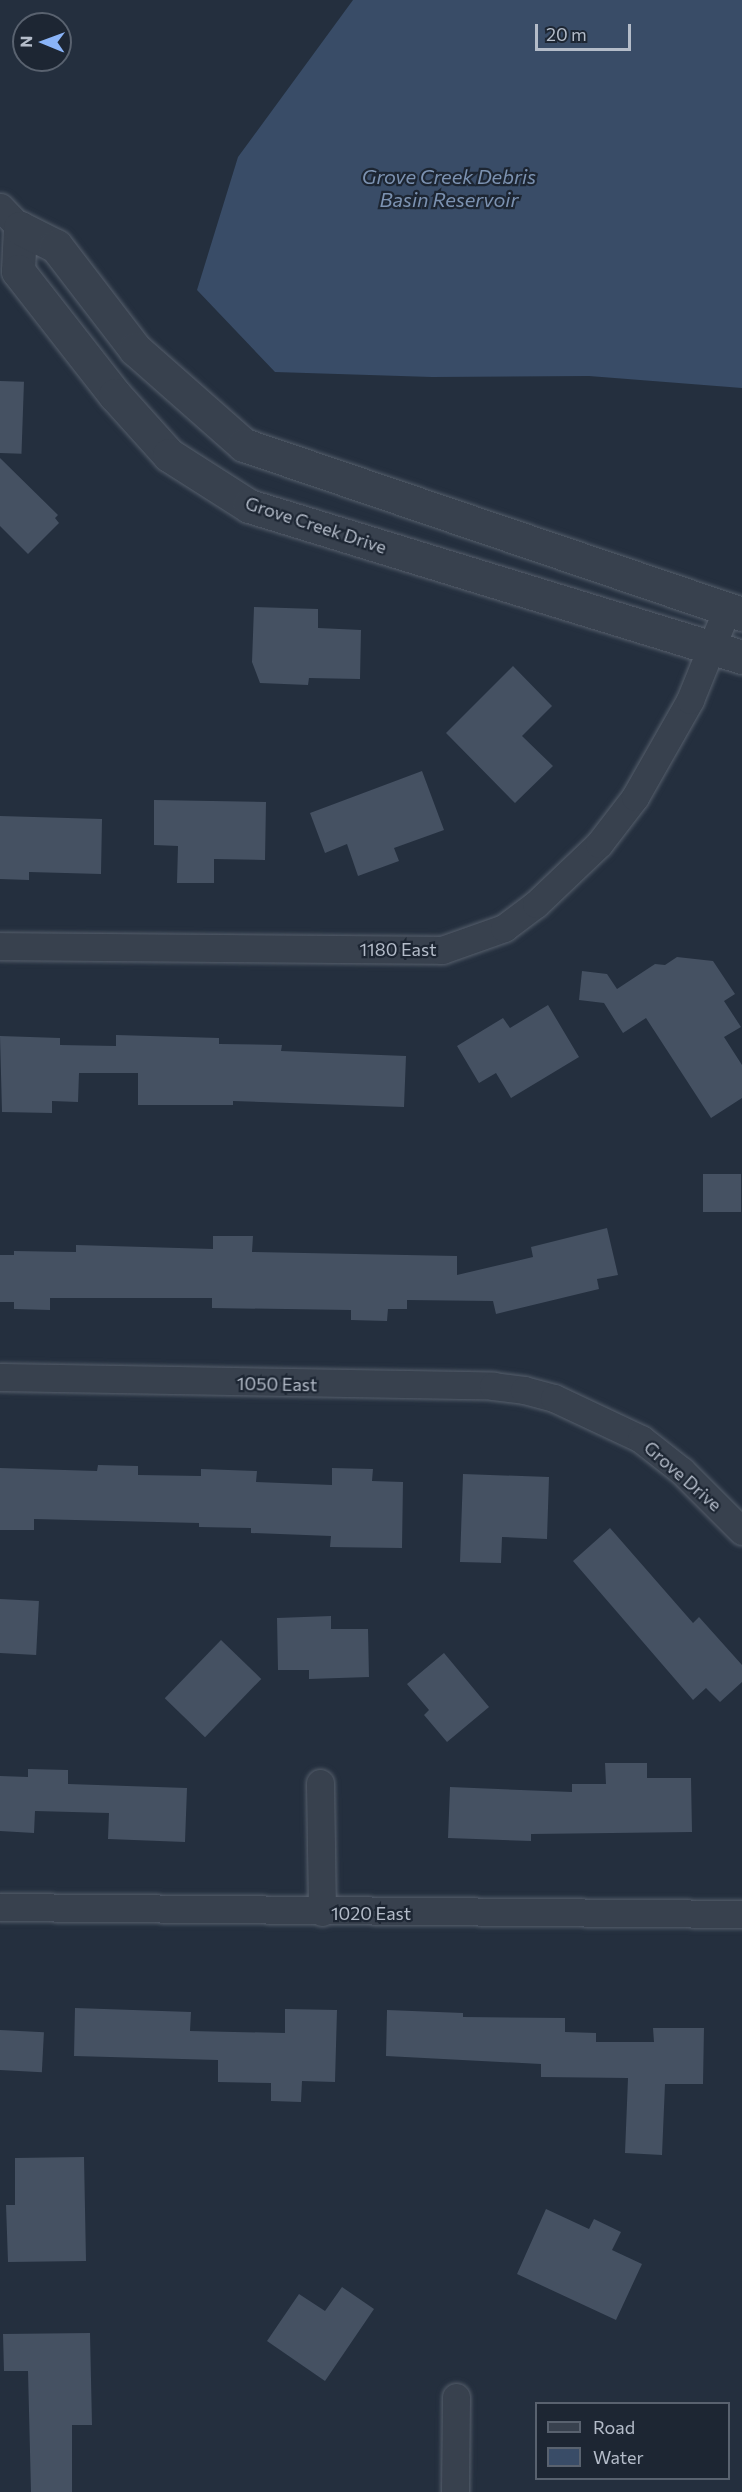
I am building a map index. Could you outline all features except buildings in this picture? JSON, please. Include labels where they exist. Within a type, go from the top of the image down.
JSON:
[{"type":"street","points":[[0,257],[7,222],[56,246],[135,349],[244,445],[734,612]]},
{"type":"street","name":"Grove Creek Drive","points":[[7,222],[18,271],[115,395],[169,455],[249,507],[742,657]]},
{"type":"street","name":"1180 East","points":[[0,946],[442,950],[504,928],[536,904],[599,844],[635,797],[684,710],[712,646],[734,612]]},
{"type":"street","name":"1050 East","points":[[0,1377],[493,1386],[554,1398]]},
{"type":"street","name":"Grove Drive","points":[[554,1398],[641,1439],[738,1519]]},
{"type":"street","points":[[320,1783],[322,1912]]},
{"type":"street","name":"1020 East","points":[[0,1908],[742,1914]]},
{"type":"street","points":[[455,2492],[456,2397]]},
{"type":"water","name":"Grove Creek Debris Basin Reservoir","points":[[353,0],[742,0],[742,388],[589,376],[432,377],[275,372],[197,290],[238,157]]}]
